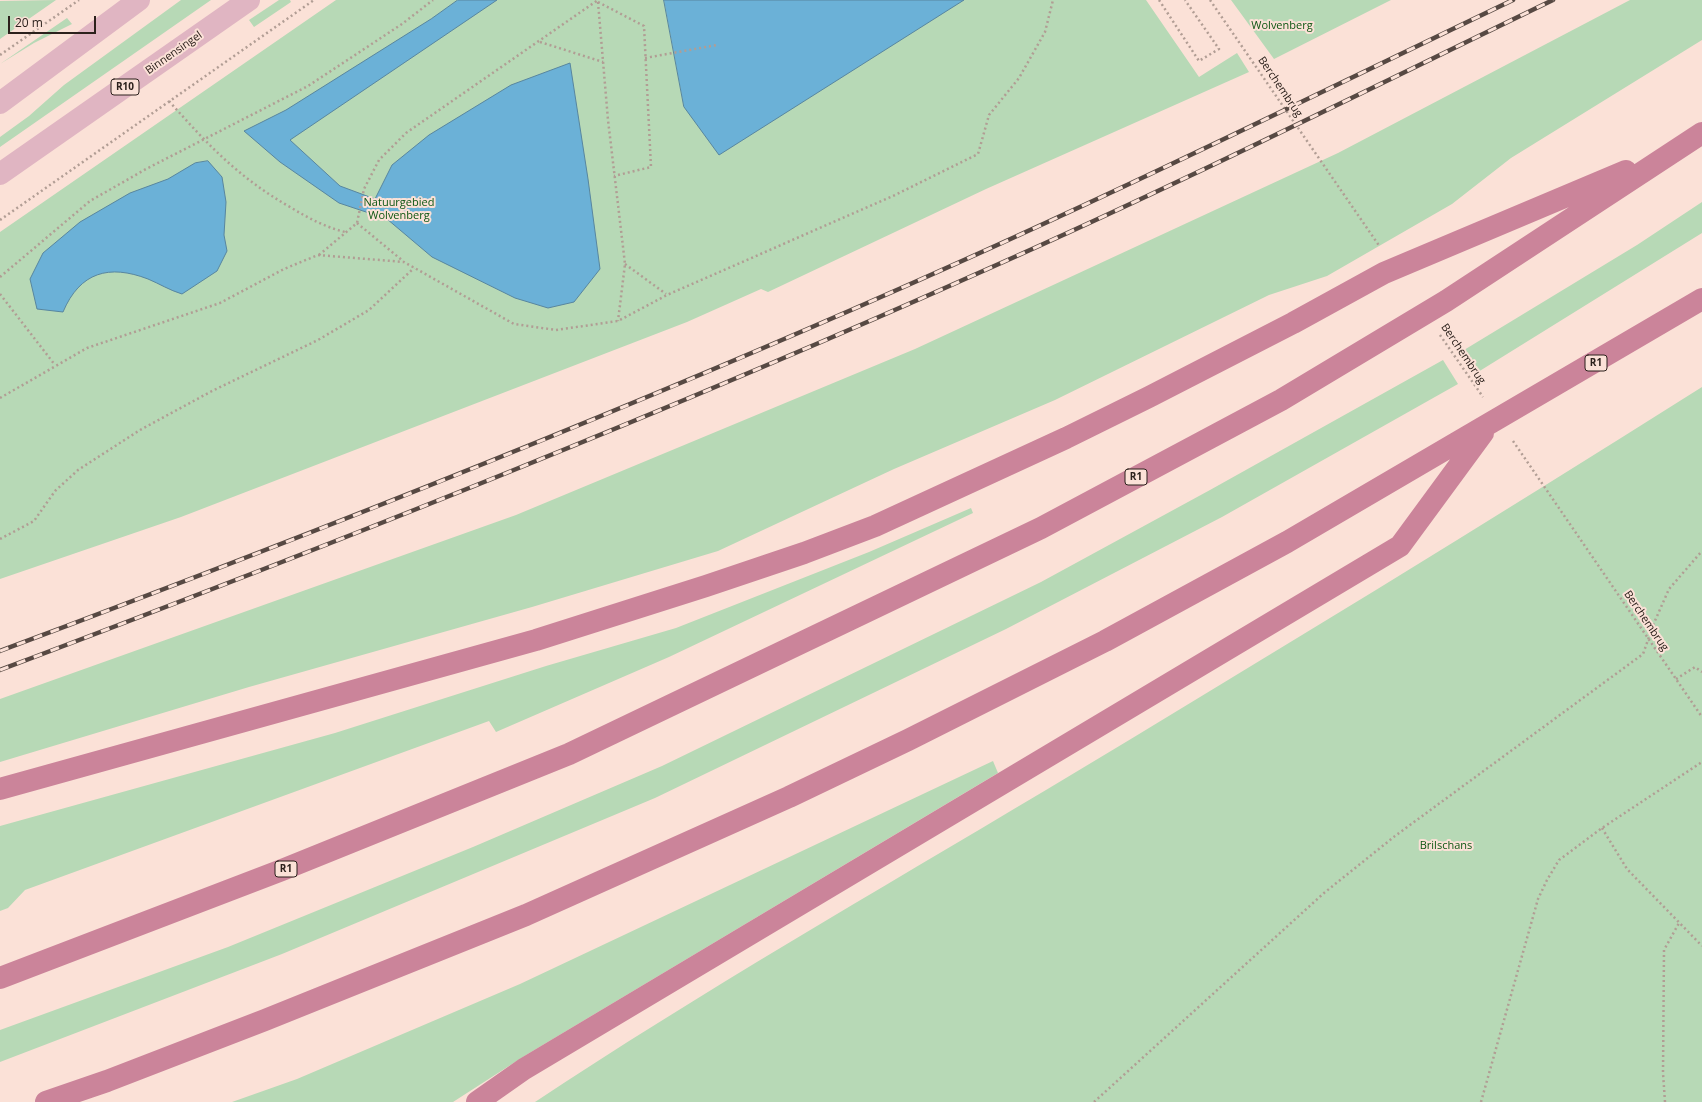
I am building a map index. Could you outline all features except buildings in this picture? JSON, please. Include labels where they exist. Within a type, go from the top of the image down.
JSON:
[{"type":"highway","name":"R1","points":[[0,978],[282,870],[569,754],[1041,528],[1288,396],[1446,301],[1702,133]]},
{"type":"highway","points":[[0,789],[536,640],[692,591],[875,526],[1150,397],[1293,323],[1384,272],[1675,151]]},
{"type":"highway","name":"R1","points":[[46,1102],[107,1081],[251,1026],[505,924],[789,796],[908,740],[1105,641],[1287,542],[1488,426],[1702,299]]},
{"type":"highway","points":[[477,1102],[530,1065],[1400,546],[1488,426]]},
{"type":"main road","points":[[0,103],[139,0]]},
{"type":"main road","name":"Binnensingel","points":[[0,174],[249,0]]},
{"type":"path","points":[[0,55],[79,0]]},
{"type":"path","points":[[0,220],[314,0]]},
{"type":"path","points":[[0,277],[90,201],[146,169],[308,86],[402,24],[433,0]]},
{"type":"path","points":[[357,223],[404,262],[514,324],[556,330],[618,321],[667,294],[895,195],[978,154],[989,115],[1019,78],[1045,32],[1054,0]]},
{"type":"path","points":[[1159,0],[1199,61],[1219,49],[1185,0]]},
{"type":"path","name":"Berchembrug","points":[[1210,0],[1382,250]]},
{"type":"path","points":[[598,1],[614,176],[625,264],[618,321]]},
{"type":"path","points":[[0,398],[55,365],[87,348],[220,303],[284,269],[318,255],[357,223],[364,189],[379,160],[406,133],[456,97],[540,42],[598,1]]},
{"type":"path","points":[[598,1],[644,26],[651,167],[614,176]]},
{"type":"path","points":[[540,42],[603,62]]},
{"type":"path","points":[[645,58],[716,45]]},
{"type":"path","points":[[169,101],[204,140],[243,176],[272,197],[329,228],[346,232]]},
{"type":"path","points":[[318,255],[404,262]]},
{"type":"path","points":[[625,264],[667,294]]},
{"type":"path","points":[[0,539],[34,521],[55,491],[84,466],[140,430],[212,390],[318,340],[369,310],[414,268]]},
{"type":"path","points":[[0,294],[55,365]]},
{"type":"path","name":"Berchembrug","points":[[1436,330],[1486,402]]},
{"type":"path","name":"Berchembrug","points":[[1509,435],[1702,717]]},
{"type":"path","points":[[1094,1102],[1324,893],[1395,836],[1643,654],[1654,623],[1669,589],[1702,551]]},
{"type":"path","points":[[1676,679],[1695,667],[1702,672]]},
{"type":"path","points":[[1482,1102],[1542,891],[1559,860],[1602,828],[1702,762]]},
{"type":"path","points":[[1602,828],[1627,868],[1702,946]]},
{"type":"path","points":[[1665,1102],[1663,1073],[1664,950],[1679,923]]},
{"type":"green space","points":[[56,0],[0,39],[0,1]]},
{"type":"green space","points":[[181,0],[211,0],[0,147],[0,137],[29,116],[64,85]]},
{"type":"green space","points":[[279,0],[290,0],[291,2],[254,27],[249,20]]},
{"type":"green space","name":"Natuurgebied Wolvenberg","points":[[336,0],[1146,0],[1199,77],[1237,53],[1249,72],[986,189],[768,292],[761,289],[687,322],[181,517],[0,579],[0,232]]},
{"type":"green space","name":"Wolvenberg","points":[[1231,0],[1391,0],[1274,59]]},
{"type":"green space","points":[[1630,0],[1702,0],[1702,40],[1511,158],[1452,204],[1327,276],[1269,295],[1055,400],[894,469],[718,551],[532,607],[249,687],[0,762],[0,699],[516,515],[915,349],[1338,153]]},
{"type":"green space","points":[[67,18],[72,24],[34,43],[0,64]]},
{"type":"green space","points":[[1702,202],[1702,233],[1478,372],[1464,350],[1637,245]]},
{"type":"green space","points":[[1443,360],[1458,384],[1222,517],[1006,629],[655,798],[282,954],[0,1062],[0,1030],[228,947],[473,847],[662,766],[1041,582]]},
{"type":"green space","name":"Brilschans","points":[[1702,387],[1702,1102],[535,1102],[661,1021],[1293,641]]},
{"type":"green space","points":[[971,508],[973,513],[669,657],[496,732],[489,721],[25,890],[8,908],[0,911],[0,826],[335,733],[546,666],[676,628],[869,552]]},
{"type":"green space","points":[[993,761],[998,773],[526,1055],[453,1102],[232,1102],[297,1079],[520,984]]},
{"type":"water","points":[[458,0],[497,0],[290,140],[340,186],[375,199],[392,165],[429,135],[511,85],[570,63],[600,269],[574,302],[548,308],[515,298],[432,257],[387,219],[339,203],[280,162],[244,131],[286,110],[431,19]]},
{"type":"water","points":[[664,0],[964,0],[719,155],[684,107]]},
{"type":"water","points":[[208,161],[222,177],[226,202],[224,235],[227,251],[217,271],[182,294],[134,274],[108,272],[87,280],[78,288],[70,298],[63,312],[37,309],[30,279],[43,253],[80,222],[130,193],[168,179],[195,163]]},
{"type":"railway","points":[[0,651],[452,477],[788,338],[1054,219],[1513,0]]},
{"type":"railway","points":[[0,670],[375,526],[746,374],[869,321],[1063,235],[1274,136],[1553,0]]}]
